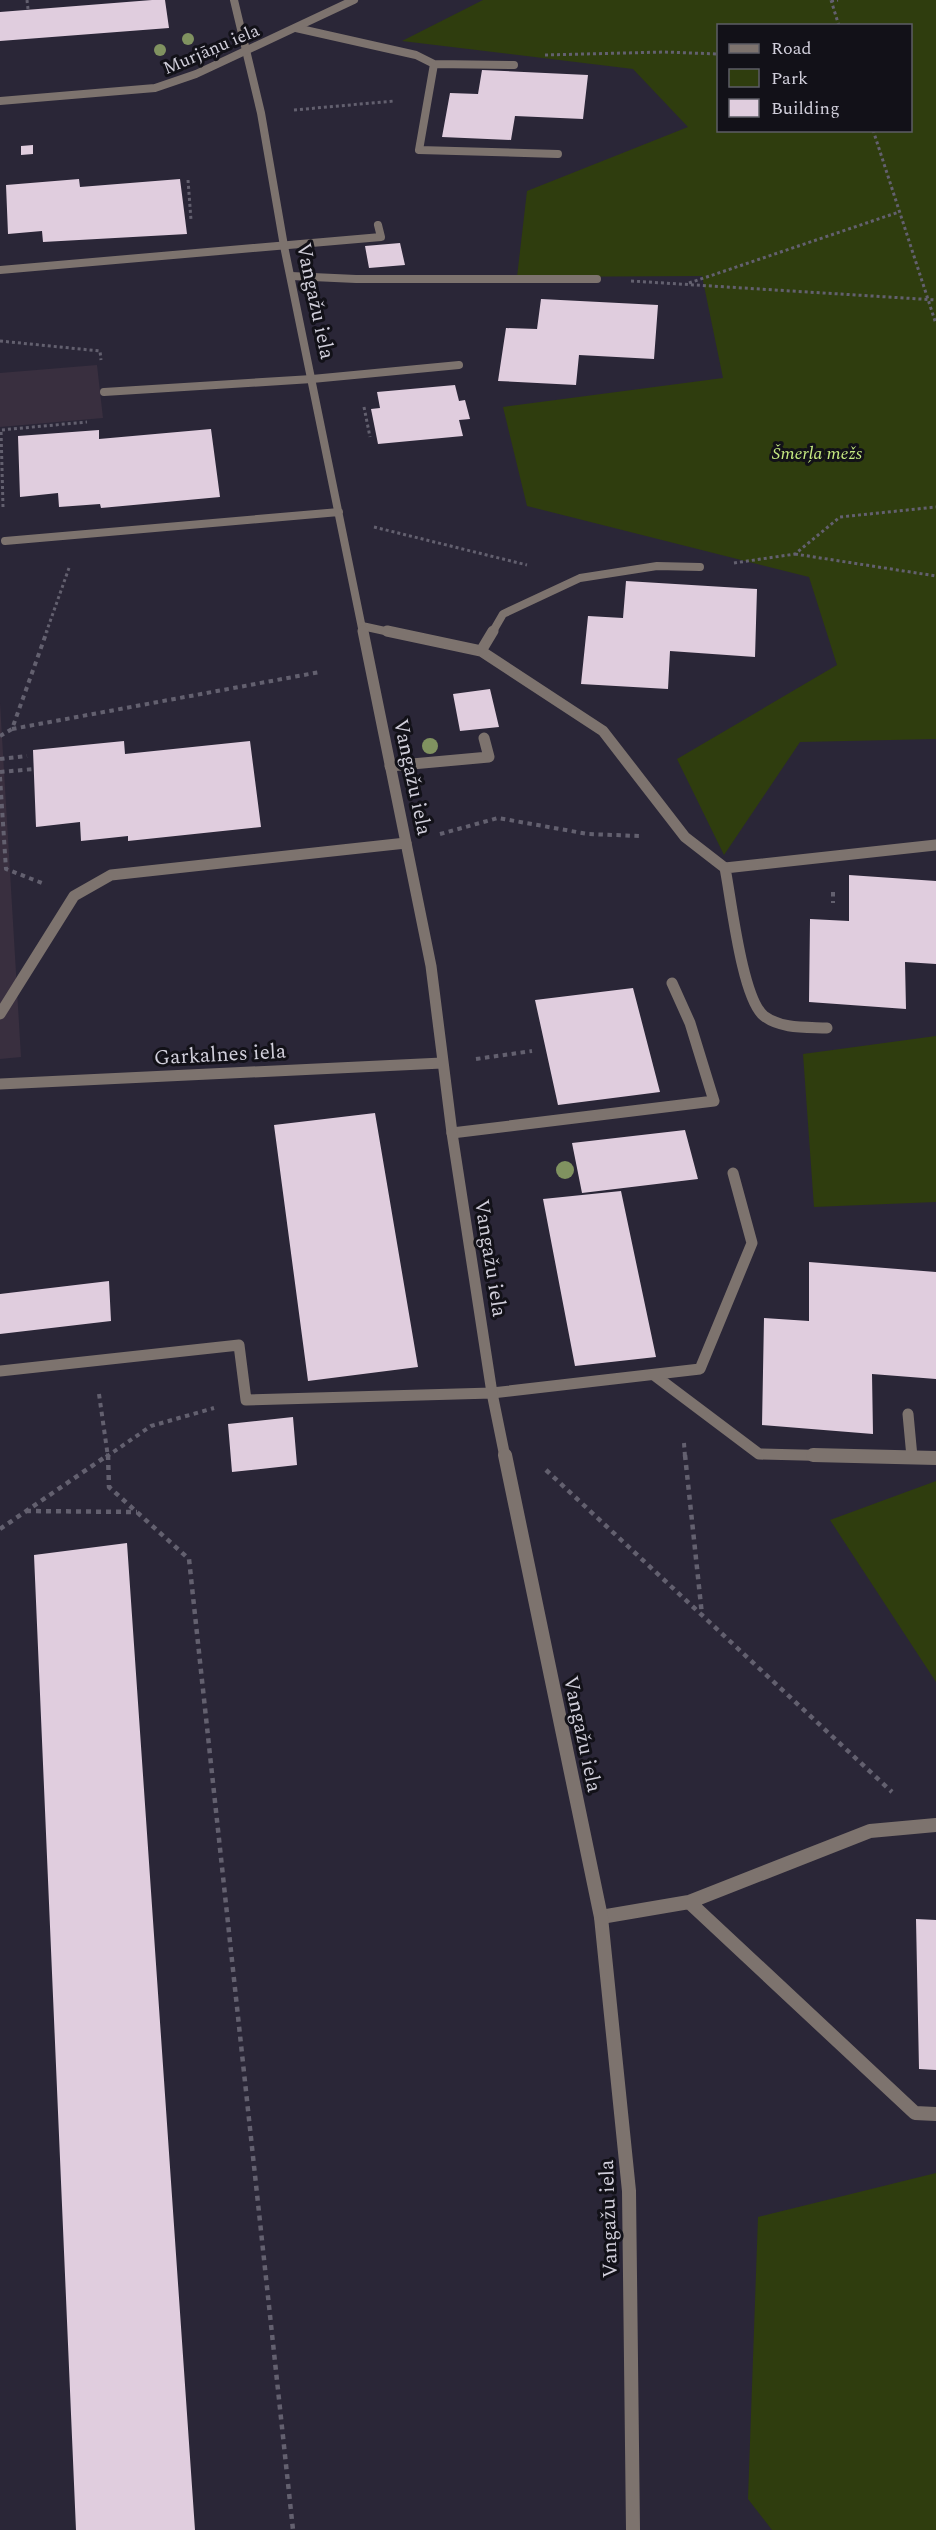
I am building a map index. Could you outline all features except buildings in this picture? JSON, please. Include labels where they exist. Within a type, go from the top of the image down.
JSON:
[{"type":"street","name":"Vangažu iela","points":[[234,0],[262,119],[284,246],[431,966],[442,1063],[492,1393],[601,1917],[629,2191],[633,2530]]},
{"type":"street","name":"Murjāņu iela","points":[[0,101],[155,88],[245,51],[354,0]]},
{"type":"street","points":[[296,28],[416,55],[434,64],[514,65]]},
{"type":"street","points":[[434,64],[419,150],[558,154]]},
{"type":"street","points":[[0,270],[381,237],[378,225]]},
{"type":"street","points":[[291,276],[356,279],[597,279]]},
{"type":"street","points":[[105,392],[312,379],[459,365]]},
{"type":"street","points":[[4,541],[339,512]]},
{"type":"street","points":[[481,651],[503,614],[580,578],[657,566],[700,567]]},
{"type":"street","points":[[362,626],[481,651],[603,731],[685,837],[725,868],[747,986],[762,1015],[781,1025],[827,1028]]},
{"type":"street","points":[[390,766],[489,757],[484,738]]},
{"type":"street","points":[[0,1014],[74,896],[111,875],[406,843]]},
{"type":"street","points":[[725,868],[936,845]]},
{"type":"street","points":[[452,1133],[714,1101],[690,1023],[672,983]]},
{"type":"street","name":"Garkalnes iela","points":[[0,1084],[442,1063]]},
{"type":"street","points":[[0,1371],[239,1344],[246,1400],[492,1393],[700,1369],[752,1243],[734,1173]]},
{"type":"street","points":[[654,1375],[759,1454],[936,1458]]},
{"type":"street","points":[[908,1414],[912,1457]]},
{"type":"street","points":[[601,1917],[689,1902],[870,1831],[932,1825]]},
{"type":"street","points":[[689,1902],[915,2113],[936,2114]]},
{"type":"path","points":[[27,0],[28,9]]},
{"type":"path","points":[[838,0],[831,0],[838,24]]},
{"type":"path","points":[[514,65],[527,56],[664,52],[717,54]]},
{"type":"path","points":[[290,110],[429,98]]},
{"type":"path","points":[[874,132],[936,324]]},
{"type":"path","points":[[686,285],[899,212]]},
{"type":"path","points":[[597,279],[936,300]]},
{"type":"path","points":[[0,341],[100,351],[105,392]]},
{"type":"path","points":[[363,403],[370,437]]},
{"type":"path","points":[[366,414],[373,413]]},
{"type":"path","points":[[4,541],[1,430],[94,421]]},
{"type":"path","points":[[795,554],[840,517],[936,507]]},
{"type":"path","points":[[339,512],[370,526],[580,578]]},
{"type":"path","points":[[12,729],[82,534]]},
{"type":"path","points":[[700,567],[795,554],[936,576]]},
{"type":"path","points":[[0,736],[12,729],[320,672]]},
{"type":"path","points":[[0,759],[27,756]]},
{"type":"path","points":[[0,772],[34,770]]},
{"type":"path","points":[[0,777],[6,869],[74,896]]},
{"type":"path","points":[[406,843],[498,818],[588,834],[685,837]]},
{"type":"path","points":[[476,1059],[532,1051]]},
{"type":"path","points":[[94,1360],[108,1454],[109,1486],[189,1559],[293,2530]]},
{"type":"path","points":[[679,1395],[702,1616]]},
{"type":"path","points":[[0,1529],[151,1426],[246,1400]]},
{"type":"path","points":[[499,1426],[702,1616],[932,1825]]},
{"type":"path","points":[[25,1510],[137,1512]]},
{"type":"shaded area","points":[[97,365],[103,418],[0,427],[0,373]]},
{"type":"shaded area","points":[[0,703],[21,1057],[0,1059]]},
{"type":"green space","name":"Šmerļa mežs","points":[[483,0],[936,0],[936,739],[800,742],[724,855],[677,759],[837,665],[809,577],[527,506],[503,407],[723,378],[702,276],[517,277],[527,191],[688,127],[633,69],[402,41]]},
{"type":"green space","points":[[936,1036],[936,1202],[814,1207],[803,1054]]},
{"type":"green space","points":[[936,1481],[936,1682],[830,1520]]},
{"type":"green space","points":[[936,2173],[936,2530],[772,2530],[748,2499],[758,2217]]}]
